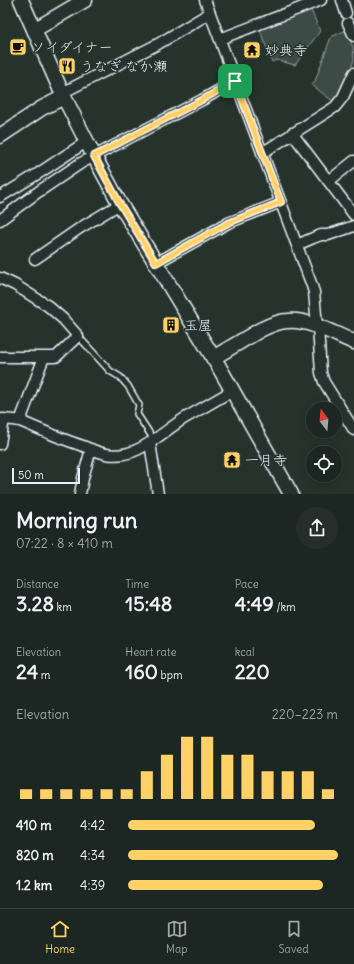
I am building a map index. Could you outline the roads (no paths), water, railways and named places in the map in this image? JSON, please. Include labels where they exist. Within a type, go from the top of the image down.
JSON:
[{"type":"street","points":[[21,0],[63,95],[86,142],[120,204],[233,390],[292,494]]},
{"type":"street","points":[[34,30],[85,0]]},
{"type":"street","points":[[206,0],[314,292],[321,373],[324,382],[354,430]]},
{"type":"street","points":[[220,39],[321,0]]},
{"type":"street","points":[[342,0],[346,13]]},
{"type":"street","points":[[0,136],[63,95],[145,51],[210,13]]},
{"type":"street","points":[[348,23],[354,36]]},
{"type":"street","points":[[262,153],[335,107],[344,97],[354,73]]},
{"type":"street","points":[[0,220],[82,163],[235,81]]},
{"type":"street","points":[[292,133],[354,215]]},
{"type":"street","points":[[0,197],[86,142]]},
{"type":"street","points":[[329,181],[354,161]]},
{"type":"street","points":[[156,263],[228,223],[281,202]]},
{"type":"street","points":[[35,259],[80,228],[120,204]]},
{"type":"street","points":[[297,245],[313,238],[328,235],[354,226]]},
{"type":"street","points":[[0,278],[15,285],[48,306],[63,319],[78,336],[56,357],[0,357]]},
{"type":"street","points":[[213,358],[267,326],[287,321],[318,326],[352,340]]},
{"type":"street","points":[[20,421],[44,357]]},
{"type":"street","points":[[0,444],[2,419],[20,421],[64,440],[107,454],[119,454],[136,451],[152,442],[186,418],[233,390]]},
{"type":"street","points":[[152,442],[158,494]]},
{"type":"street","points":[[80,494],[91,449]]},
{"type":"lane","points":[[78,336],[110,371],[120,377],[128,386],[139,405],[137,414],[152,442]]},
{"type":"place","name":"ソイダイナー","points":[[18,47]]},
{"type":"place","name":"妙典寺","points":[[252,50]]},
{"type":"place","name":"うなぎ なか瀬","points":[[67,66]]},
{"type":"place","name":"玉屋","points":[[171,325]]},
{"type":"place","name":"一月寺","points":[[232,460]]}]
